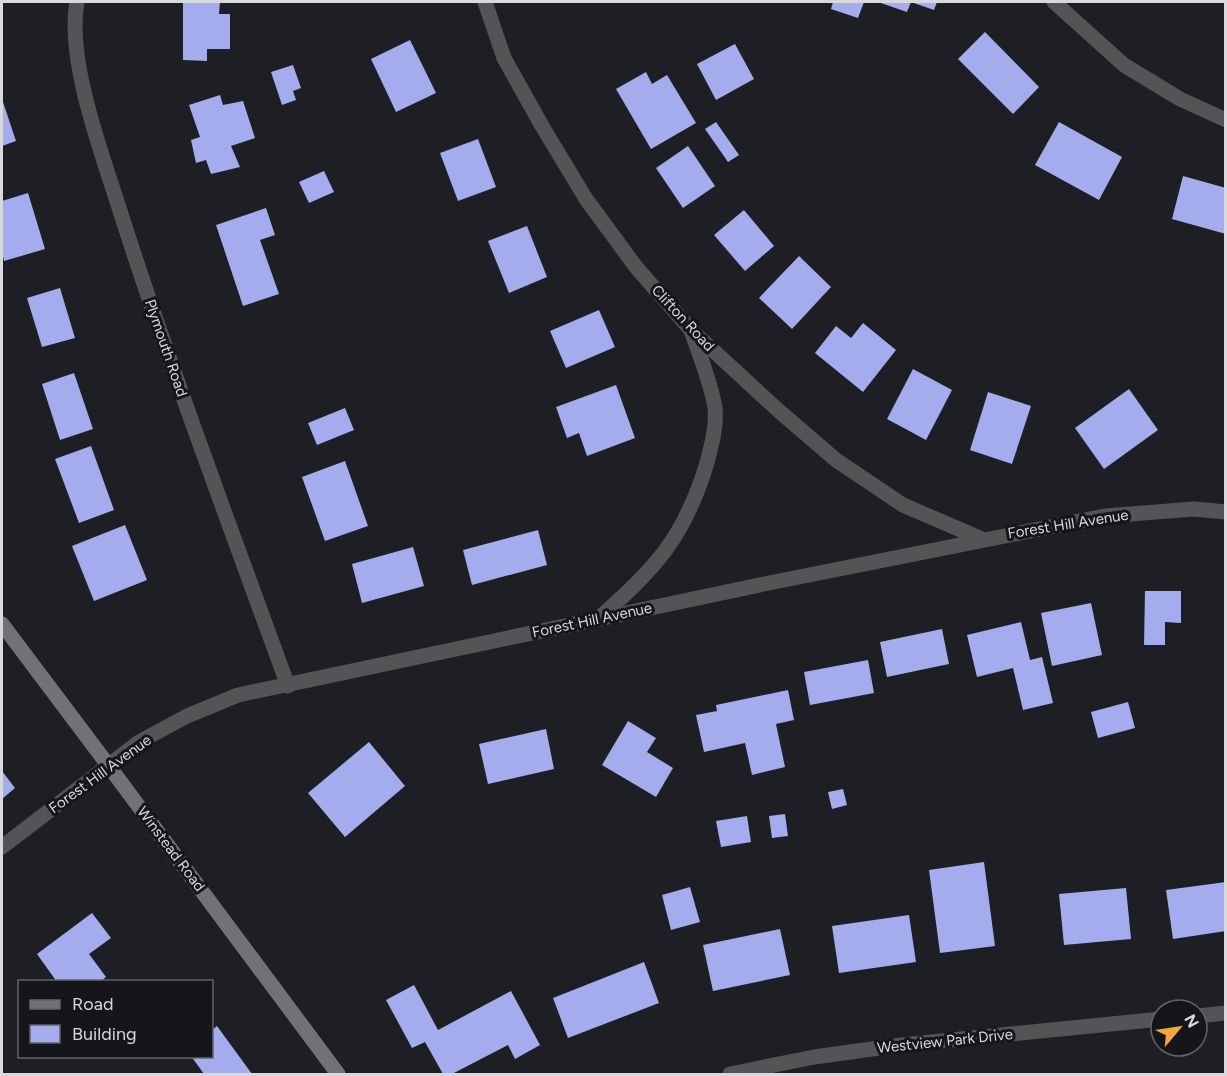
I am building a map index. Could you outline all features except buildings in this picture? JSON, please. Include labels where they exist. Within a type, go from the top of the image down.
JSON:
[{"type":"street","name":"Plymouth Road","points":[[77,2],[75,10],[78,60],[93,125],[144,284],[288,686]]},
{"type":"street","name":"Clifton Road","points":[[485,2],[504,58],[586,199],[636,267],[691,330],[836,460],[903,505],[982,539]]},
{"type":"street","points":[[1054,2],[1124,65],[1180,99],[1226,120]]},
{"type":"street","points":[[599,618],[644,578],[670,546],[687,519],[702,479],[713,442],[715,408],[691,330]]},
{"type":"street","name":"Forest Hill Avenue","points":[[2,847],[139,741],[187,716],[238,695],[599,618],[1105,516],[1194,509],[1226,512]]},
{"type":"street","name":"Winstead Road","points":[[2,624],[338,1074]]},
{"type":"street","points":[[1209,1015],[1226,1013]]},
{"type":"street","name":"Westview Park Drive","points":[[730,1074],[814,1057],[901,1045],[1149,1020]]}]
